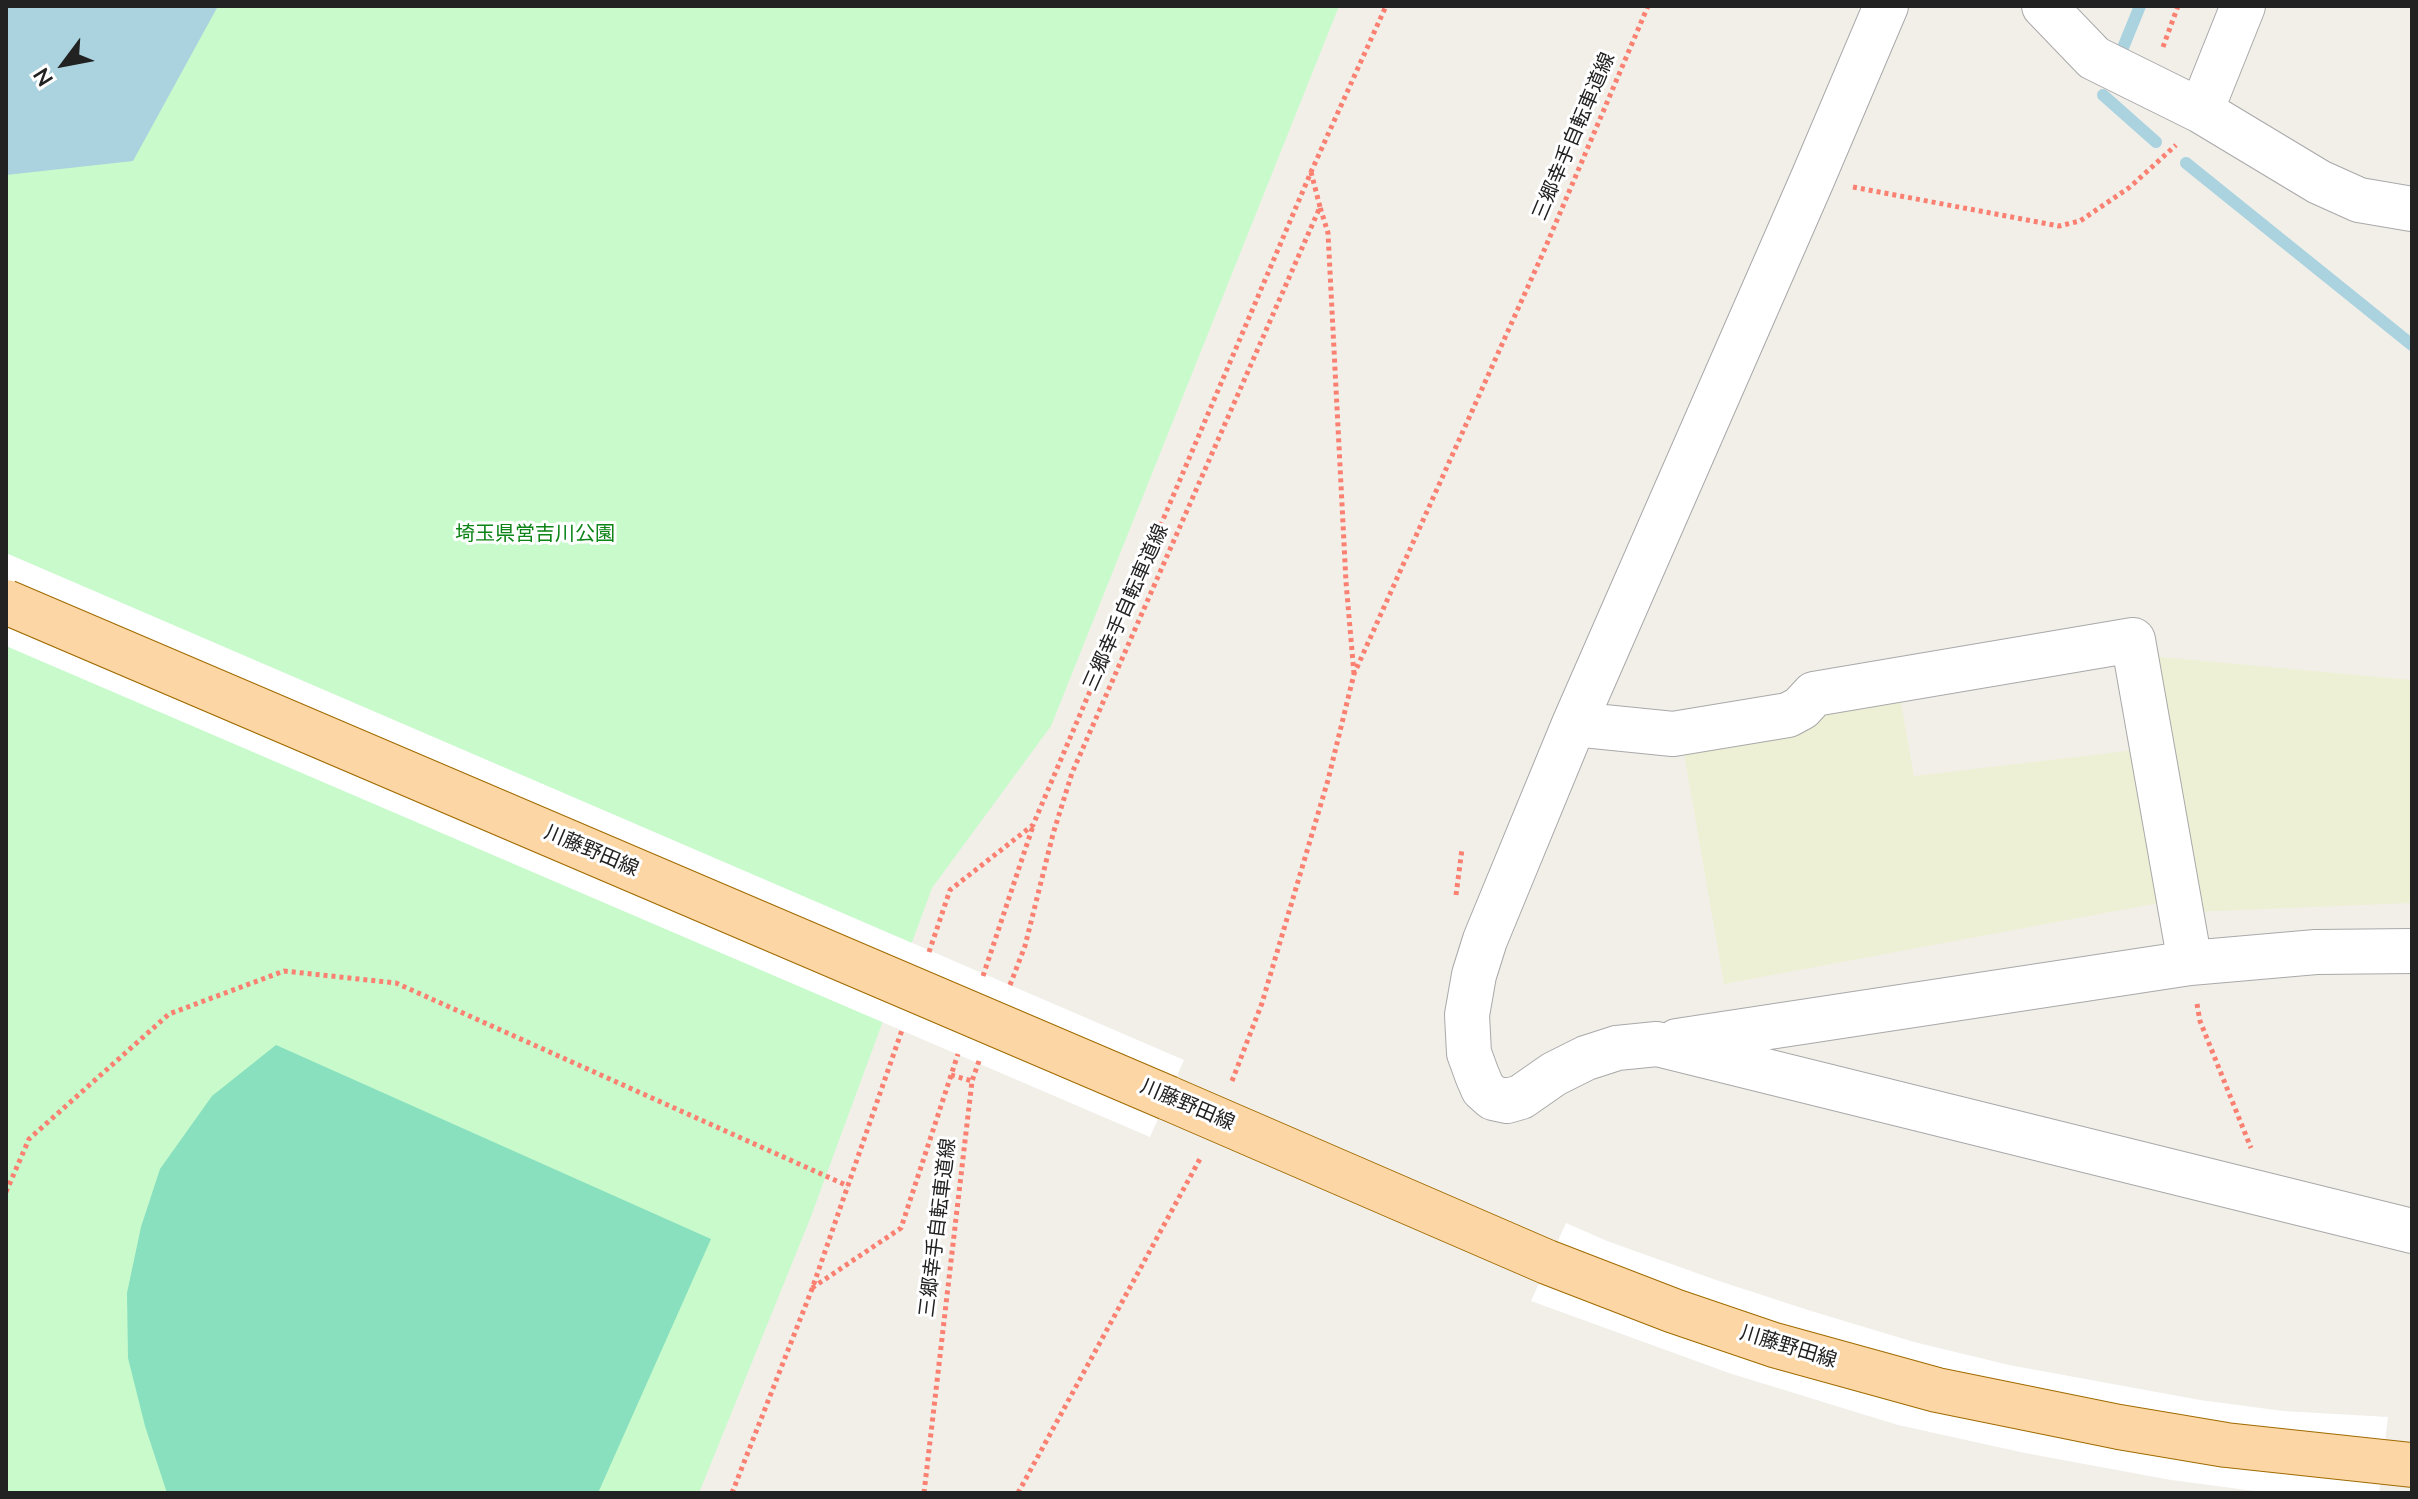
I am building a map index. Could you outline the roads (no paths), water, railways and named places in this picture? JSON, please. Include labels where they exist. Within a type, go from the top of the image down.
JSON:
[{"type":"main road","name":"川藤野田線","points":[[6,602],[1547,1262],[1674,1311],[1774,1345],[1937,1390],[2134,1430],[2226,1445],[2396,1464]]},
{"type":"street","points":[[1886,6],[1574,724],[1474,975],[1467,1015],[1469,1053],[1483,1089],[1493,1098],[1507,1101],[1521,1097],[1554,1074],[1586,1058],[1617,1048],[2190,963],[2316,952],[2412,951]]},
{"type":"street","points":[[2044,6],[2094,58],[2201,111],[2319,182],[2384,206],[2412,209]]},
{"type":"street","points":[[2201,111],[2243,6]]},
{"type":"street","points":[[1574,724],[1673,734],[1788,715],[1801,708],[1814,694],[2133,640],[2190,963]]},
{"type":"street","points":[[1657,1044],[2412,1231]]},
{"type":"water","points":[[6,6],[218,6],[133,161],[6,175]]},
{"type":"waterway","points":[[2120,55],[2140,6]]},
{"type":"waterway","points":[[2103,95],[2156,142]]},
{"type":"waterway","points":[[2186,163],[2412,345]]},
{"type":"park label","name":"埼玉県営吉川公園","points":[[535,535]]}]
